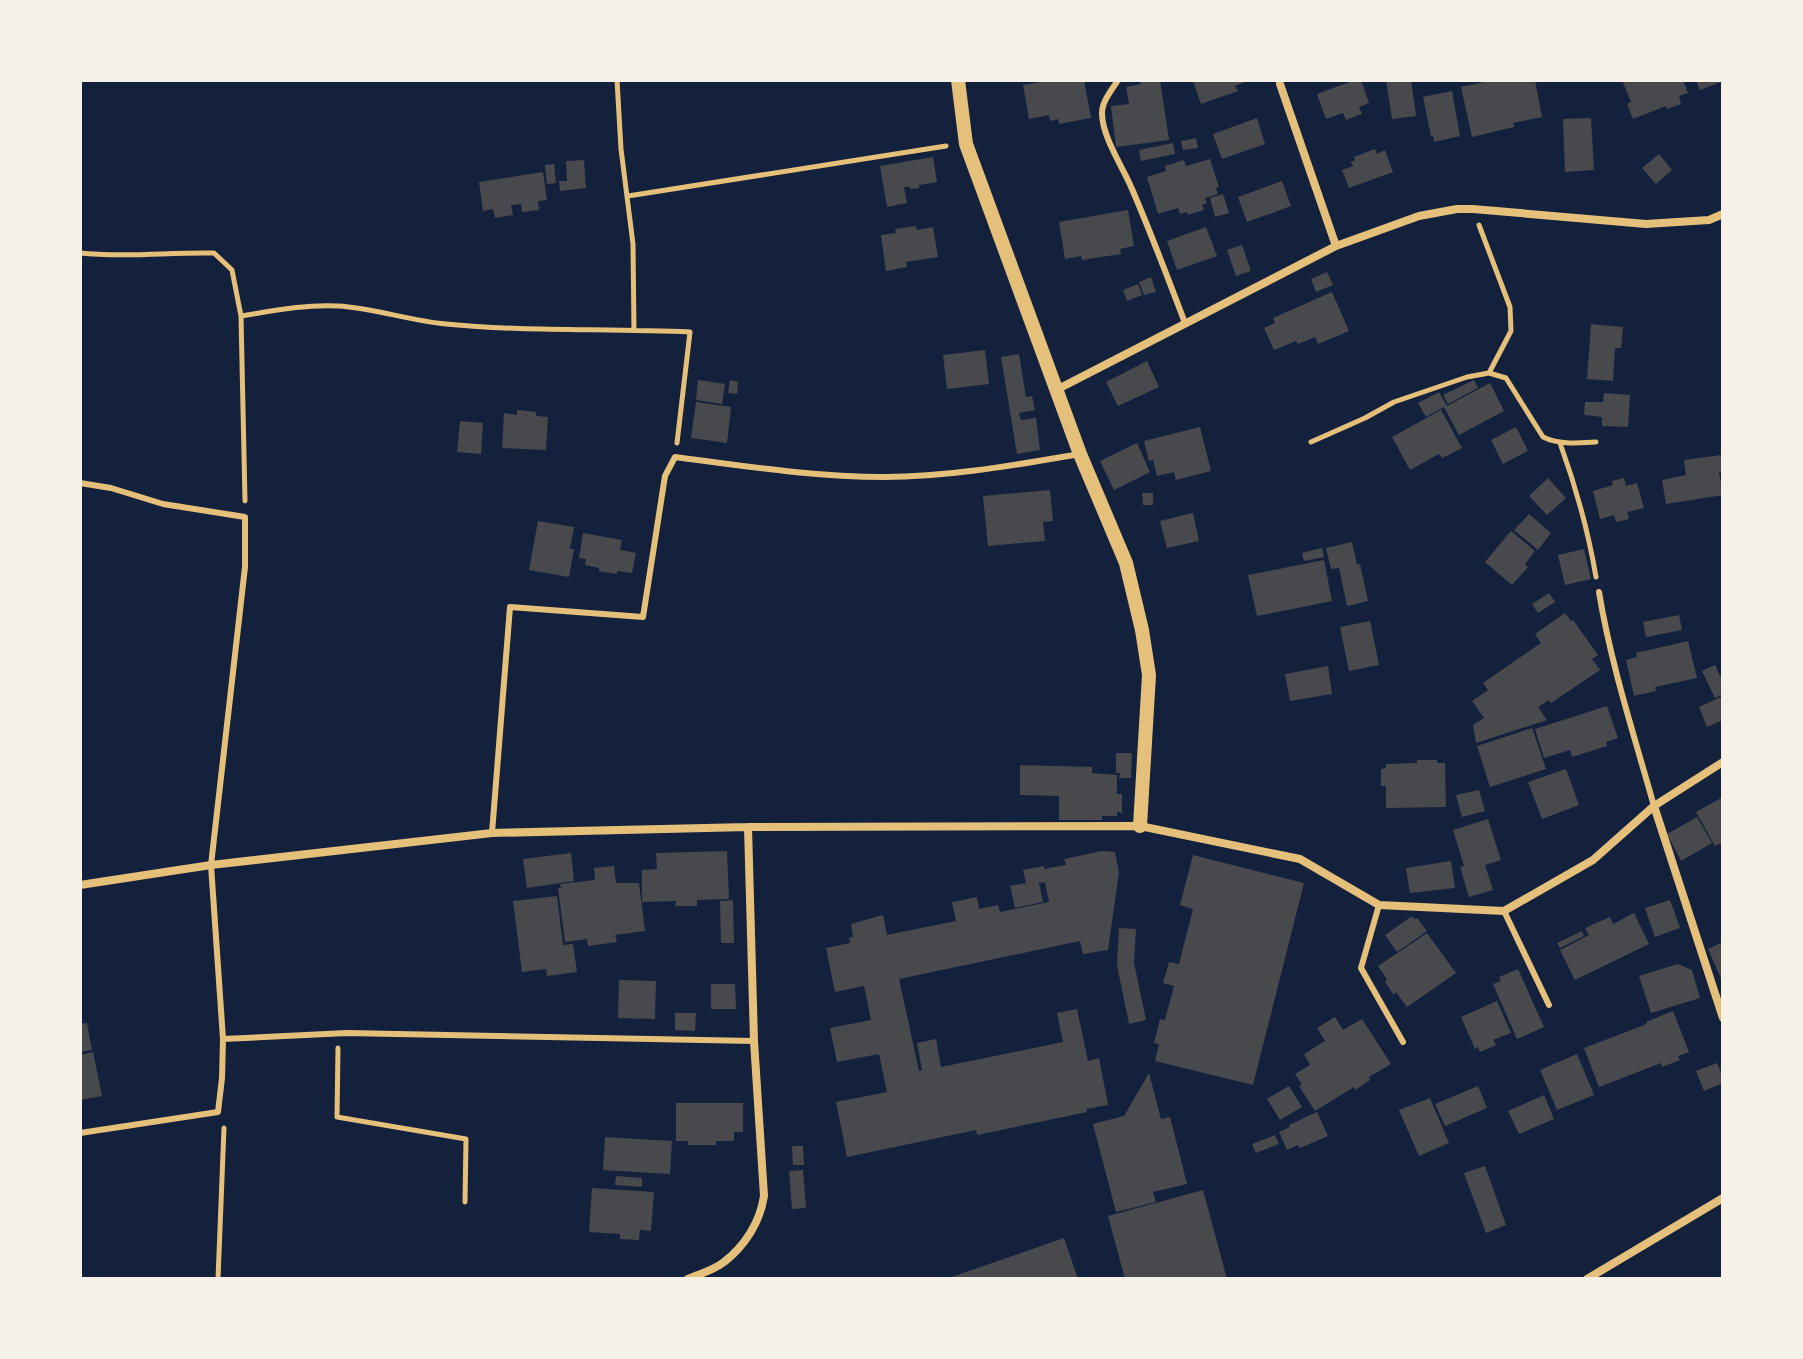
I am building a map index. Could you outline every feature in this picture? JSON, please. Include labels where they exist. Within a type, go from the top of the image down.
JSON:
[{"type":"street","points":[[958,80],[966,144],[1080,454],[1126,563],[1149,675],[1140,826]]},
{"type":"street","points":[[1282,82],[1336,246]]},
{"type":"street","points":[[1056,390],[1336,246],[1419,216],[1473,209],[1646,224],[1709,220],[1723,214]]},
{"type":"street","points":[[80,885],[211,865],[492,833],[748,827],[1140,826],[1300,859],[1379,905],[1504,911],[1593,860],[1654,806],[1723,762]]},
{"type":"street","points":[[1654,806],[1723,1018]]},
{"type":"street","points":[[688,1279],[722,1264],[741,1245],[762,1211],[748,827]]},
{"type":"street","points":[[1587,1279],[1723,1198]]},
{"type":"lane","points":[[1118,80],[1102,110],[1103,123],[1185,323]]},
{"type":"lane","points":[[492,833],[510,607],[643,617],[665,476],[675,457],[803,473],[885,477],[983,471],[1080,454]]},
{"type":"lane","points":[[80,483],[111,488],[163,504],[245,517],[245,567],[211,865],[223,1039],[218,1112],[80,1133]]},
{"type":"lane","points":[[1599,592],[1627,713],[1654,806]]},
{"type":"lane","points":[[1379,905],[1361,968],[1403,1042]]},
{"type":"lane","points":[[1504,911],[1549,1005]]},
{"type":"lane","points":[[223,1039],[338,1034],[754,1041]]},
{"type":"path","points":[[617,80],[621,149],[633,244],[634,330]]},
{"type":"path","points":[[628,196],[966,144]]},
{"type":"path","points":[[1473,209],[1510,307],[1511,331],[1489,373]]},
{"type":"path","points":[[80,253],[214,253],[232,270],[241,316],[245,517]]},
{"type":"path","points":[[241,316],[339,306],[443,324],[527,330],[690,332],[675,457]]},
{"type":"path","points":[[1311,442],[1394,402],[1467,377],[1489,373],[1506,378],[1543,437],[1560,443],[1596,442]]},
{"type":"path","points":[[1560,443],[1575,482],[1599,592]]},
{"type":"path","points":[[338,1034],[337,1117],[466,1139],[465,1202]]},
{"type":"path","points":[[218,1112],[224,1124],[218,1279]]},
{"type":"building","points":[[1052,80],[1084,80],[1091,118],[1059,124],[1058,119],[1050,121],[1049,115],[1029,119],[1023,85]]},
{"type":"building","points":[[1140,80],[1160,80],[1169,140],[1116,147],[1111,106],[1129,104],[1126,87],[1141,84]]},
{"type":"building","points":[[1250,80],[1235,86],[1238,91],[1201,104],[1193,81]]},
{"type":"building","points":[[1361,80],[1369,103],[1359,107],[1362,114],[1346,120],[1343,113],[1326,119],[1317,94]]},
{"type":"building","points":[[1386,80],[1411,80],[1416,116],[1392,119]]},
{"type":"building","points":[[1493,80],[1535,80],[1542,117],[1472,137],[1461,87]]},
{"type":"building","points":[[1622,80],[1683,80],[1688,93],[1679,96],[1681,104],[1667,109],[1666,106],[1633,119],[1627,104],[1631,102]]},
{"type":"building","points":[[1696,80],[1723,80],[1723,81],[1700,90]]},
{"type":"building","points":[[1452,91],[1460,136],[1434,142],[1423,97]]},
{"type":"building","points":[[1257,118],[1265,144],[1222,159],[1213,134]]},
{"type":"building","points":[[1591,118],[1594,170],[1565,172],[1563,119]]},
{"type":"building","points":[[1196,138],[1198,148],[1183,150],[1181,141]]},
{"type":"building","points":[[1173,143],[1175,154],[1141,161],[1139,150]]},
{"type":"building","points":[[1375,149],[1377,154],[1385,150],[1393,172],[1349,188],[1342,170],[1353,166],[1351,162],[1355,160],[1354,157]]},
{"type":"building","points":[[1659,154],[1672,170],[1656,184],[1642,168]]},
{"type":"building","points":[[933,157],[937,182],[919,185],[919,188],[904,187],[907,203],[887,207],[880,166]]},
{"type":"building","points":[[1210,159],[1219,187],[1216,188],[1218,194],[1205,198],[1207,203],[1202,205],[1204,210],[1188,215],[1187,212],[1180,214],[1178,208],[1158,214],[1147,177],[1166,171],[1165,166],[1184,160],[1186,166]]},
{"type":"building","points":[[584,160],[586,188],[560,191],[559,181],[567,181],[566,161]]},
{"type":"building","points":[[554,164],[556,183],[547,184],[545,165]]},
{"type":"building","points":[[543,172],[547,200],[538,201],[539,210],[522,212],[521,204],[511,205],[513,215],[495,218],[493,209],[483,211],[479,182]]},
{"type":"building","points":[[1282,181],[1291,206],[1247,222],[1238,197]]},
{"type":"building","points":[[1223,194],[1229,213],[1215,217],[1210,198]]},
{"type":"building","points":[[1128,210],[1134,246],[1120,249],[1121,254],[1082,260],[1081,256],[1065,259],[1059,222]]},
{"type":"building","points":[[916,226],[917,230],[933,227],[938,257],[906,262],[907,267],[886,271],[881,235]]},
{"type":"building","points":[[1206,227],[1217,256],[1177,270],[1167,241]]},
{"type":"building","points":[[1242,245],[1251,271],[1236,276],[1227,250]]},
{"type":"building","points":[[1327,272],[1333,285],[1316,292],[1311,279]]},
{"type":"building","points":[[1151,277],[1156,292],[1144,295],[1139,282]]},
{"type":"building","points":[[1138,284],[1142,295],[1127,301],[1123,290]]},
{"type":"building","points":[[1332,292],[1349,331],[1318,344],[1315,337],[1274,350],[1264,328],[1275,323],[1273,318]]},
{"type":"building","points":[[1591,324],[1623,327],[1621,348],[1615,348],[1613,381],[1587,379]]},
{"type":"building","points":[[985,350],[989,384],[947,389],[943,355]]},
{"type":"building","points":[[1019,354],[1026,397],[1032,396],[1035,410],[1019,413],[1021,420],[1036,418],[1040,450],[1017,454],[1001,357]]},
{"type":"building","points":[[1147,361],[1159,387],[1118,406],[1106,382]]},
{"type":"building","points":[[698,380],[725,384],[722,404],[696,400]]},
{"type":"building","points":[[730,380],[738,382],[737,394],[728,393]]},
{"type":"building","points":[[1474,380],[1478,388],[1448,404],[1443,395]]},
{"type":"building","points":[[1490,383],[1504,411],[1459,435],[1444,407],[1426,417],[1418,403],[1439,392],[1447,406]]},
{"type":"building","points":[[1604,393],[1630,395],[1628,427],[1602,426],[1602,417],[1584,415],[1585,402],[1603,402]]},
{"type":"building","points":[[696,402],[731,407],[727,443],[691,438]]},
{"type":"building","points":[[517,410],[548,417],[546,450],[502,448],[504,413],[517,415]]},
{"type":"building","points":[[1441,410],[1462,448],[1442,458],[1439,454],[1410,470],[1392,437]]},
{"type":"building","points":[[460,421],[483,423],[481,454],[457,452]]},
{"type":"building","points":[[1200,427],[1211,471],[1176,480],[1174,472],[1157,476],[1144,441]]},
{"type":"building","points":[[1516,427],[1528,451],[1503,464],[1491,440]]},
{"type":"building","points":[[1137,443],[1150,472],[1114,490],[1100,461]]},
{"type":"building","points":[[1721,455],[1723,471],[1719,472],[1723,495],[1666,504],[1662,480],[1686,475],[1684,460]]},
{"type":"building","points":[[1548,478],[1566,498],[1547,515],[1529,496]]},
{"type":"building","points":[[1624,478],[1626,486],[1637,483],[1644,508],[1627,512],[1629,519],[1616,522],[1614,515],[1600,519],[1593,491]]},
{"type":"building","points":[[1050,490],[1053,521],[1043,522],[1045,541],[988,546],[983,496]]},
{"type":"building","points":[[1142,493],[1153,493],[1153,505],[1143,505]]},
{"type":"building","points":[[1193,513],[1199,541],[1167,548],[1160,521]]},
{"type":"building","points":[[1529,514],[1551,533],[1538,550],[1514,530]]},
{"type":"building","points":[[538,521],[574,527],[569,577],[529,570]]},
{"type":"building","points":[[1511,531],[1535,551],[1525,564],[1528,567],[1512,585],[1485,562]]},
{"type":"building","points":[[583,533],[622,540],[620,550],[636,553],[632,573],[599,571],[599,568],[585,565],[586,559],[579,558]]},
{"type":"building","points":[[1352,542],[1368,601],[1347,606],[1339,568],[1331,569],[1326,548]]},
{"type":"building","points":[[1322,548],[1324,557],[1304,561],[1302,553]]},
{"type":"building","points":[[1584,549],[1591,579],[1565,585],[1558,555]]},
{"type":"building","points":[[1324,560],[1332,601],[1257,616],[1248,575]]},
{"type":"building","points":[[1549,593],[1555,602],[1538,613],[1532,604]]},
{"type":"building","points":[[1565,613],[1598,655],[1592,659],[1600,670],[1551,703],[1549,700],[1538,707],[1547,720],[1476,743],[1473,725],[1484,718],[1472,701],[1488,690],[1483,683],[1541,643],[1535,634]]},
{"type":"building","points":[[1679,615],[1682,630],[1646,637],[1643,622]]},
{"type":"building","points":[[1370,621],[1379,665],[1349,671],[1340,627]]},
{"type":"building","points":[[1688,641],[1697,678],[1655,687],[1656,691],[1634,696],[1626,660],[1637,657],[1636,653]]},
{"type":"building","points":[[1715,665],[1723,682],[1723,694],[1715,698],[1702,671]]},
{"type":"building","points":[[1328,666],[1332,694],[1290,701],[1285,674]]},
{"type":"building","points":[[1723,696],[1723,720],[1707,727],[1699,707]]},
{"type":"building","points":[[1607,706],[1618,738],[1606,742],[1607,746],[1572,757],[1570,750],[1544,758],[1535,729]]},
{"type":"building","points":[[1532,728],[1546,769],[1490,787],[1477,746]]},
{"type":"building","points":[[1116,753],[1132,753],[1131,778],[1119,778],[1120,773],[1116,773]]},
{"type":"building","points":[[1417,760],[1445,763],[1446,807],[1386,808],[1386,786],[1381,786],[1381,769],[1386,768],[1386,764],[1417,763]]},
{"type":"building","points":[[1020,765],[1092,767],[1092,773],[1117,775],[1117,794],[1122,794],[1122,813],[1102,816],[1102,820],[1059,820],[1059,796],[1020,795]]},
{"type":"building","points":[[1566,769],[1579,805],[1542,819],[1528,782]]},
{"type":"building","points":[[1479,790],[1485,811],[1462,817],[1456,795]]},
{"type":"building","points":[[1723,797],[1723,842],[1715,846],[1696,812]]},
{"type":"building","points":[[1697,817],[1712,843],[1681,861],[1667,834]]},
{"type":"building","points":[[1488,819],[1501,860],[1485,865],[1493,890],[1469,897],[1453,830]]},
{"type":"building","points":[[727,851],[729,899],[697,900],[697,906],[675,906],[676,901],[642,902],[642,870],[657,869],[656,853]]},
{"type":"building","points":[[1102,851],[1115,852],[1119,872],[1108,950],[1083,954],[1080,941],[899,979],[919,1071],[922,1070],[917,1043],[936,1039],[941,1067],[1063,1042],[1057,1013],[1077,1009],[1088,1061],[1099,1058],[1108,1105],[977,1135],[976,1130],[847,1157],[836,1102],[887,1092],[879,1054],[837,1062],[830,1028],[871,1020],[864,986],[835,992],[826,948],[850,943],[849,938],[853,937],[851,924],[883,915],[887,935],[956,921],[952,902],[977,897],[979,909],[998,905],[1000,912],[1049,902],[1045,882],[1039,883],[1043,902],[1015,908],[1010,886],[1026,883],[1023,870],[1066,865],[1064,859]]},
{"type":"building","points":[[571,853],[574,881],[527,888],[523,859]]},
{"type":"building","points":[[1193,855],[1304,883],[1253,1085],[1155,1061],[1159,1044],[1154,1043],[1160,1019],[1165,1020],[1174,986],[1163,983],[1169,962],[1179,964],[1193,909],[1180,905]]},
{"type":"building","points":[[1451,861],[1455,888],[1410,893],[1406,868]]},
{"type":"building","points":[[614,866],[616,883],[639,883],[645,931],[615,935],[617,942],[588,946],[587,939],[565,942],[560,884],[595,880],[594,868]]},
{"type":"building","points":[[557,896],[563,945],[573,944],[577,972],[547,976],[546,969],[522,972],[513,901]]},
{"type":"building","points":[[733,900],[734,943],[721,943],[720,901]]},
{"type":"building","points":[[1670,900],[1680,928],[1655,937],[1645,908]]},
{"type":"building","points":[[1634,913],[1649,944],[1575,980],[1560,950],[1589,935],[1585,928],[1610,917],[1613,924]]},
{"type":"building","points":[[1412,916],[1427,931],[1397,952],[1385,935]]},
{"type":"building","points":[[1119,928],[1136,929],[1134,963],[1146,1020],[1129,1024],[1117,965]]},
{"type":"building","points":[[1582,931],[1584,936],[1560,948],[1557,943]]},
{"type":"building","points":[[1427,933],[1456,973],[1407,1007],[1396,992],[1394,995],[1378,966]]},
{"type":"building","points":[[1723,942],[1723,983],[1708,949]]},
{"type":"building","points":[[1678,964],[1692,970],[1700,998],[1651,1013],[1639,976]]},
{"type":"building","points":[[1518,969],[1544,1027],[1517,1039],[1493,984],[1501,981],[1499,977]]},
{"type":"building","points":[[619,980],[656,981],[655,1019],[618,1018]]},
{"type":"building","points":[[711,984],[735,984],[736,1009],[711,1009]]},
{"type":"building","points":[[1497,1001],[1511,1033],[1493,1040],[1496,1045],[1480,1052],[1478,1047],[1475,1049],[1461,1017]]},
{"type":"building","points":[[1673,1011],[1689,1052],[1678,1056],[1680,1060],[1662,1067],[1661,1063],[1599,1087],[1584,1048]]},
{"type":"building","points":[[675,1013],[696,1013],[695,1031],[675,1030]]},
{"type":"building","points":[[1335,1017],[1343,1030],[1362,1019],[1391,1064],[1355,1090],[1354,1087],[1315,1111],[1295,1074],[1310,1065],[1304,1054],[1325,1041],[1317,1028]]},
{"type":"building","points":[[87,1023],[92,1050],[80,1052],[80,1024]]},
{"type":"building","points":[[93,1052],[102,1096],[80,1100],[80,1055]]},
{"type":"building","points":[[1577,1054],[1594,1095],[1557,1110],[1540,1070]]},
{"type":"building","points":[[1717,1063],[1723,1083],[1704,1091],[1696,1071]]},
{"type":"building","points":[[1149,1073],[1161,1119],[1170,1117],[1187,1184],[1153,1192],[1156,1202],[1116,1212],[1093,1124],[1124,1116]]},
{"type":"building","points":[[1289,1086],[1302,1107],[1280,1120],[1267,1099]]},
{"type":"building","points":[[1478,1086],[1487,1108],[1445,1126],[1435,1104]]},
{"type":"building","points":[[1544,1095],[1554,1119],[1519,1134],[1508,1111]]},
{"type":"building","points":[[1430,1098],[1449,1143],[1419,1156],[1399,1110]]},
{"type":"building","points":[[676,1103],[743,1103],[743,1132],[734,1132],[734,1141],[716,1141],[716,1145],[688,1145],[688,1141],[676,1141]]},
{"type":"building","points":[[1317,1112],[1328,1136],[1287,1150],[1279,1132]]},
{"type":"building","points":[[1275,1135],[1279,1144],[1256,1153],[1252,1144]]},
{"type":"building","points":[[605,1137],[672,1141],[670,1174],[603,1170]]},
{"type":"building","points":[[792,1146],[803,1146],[804,1165],[793,1165]]},
{"type":"building","points":[[1485,1166],[1506,1225],[1486,1233],[1464,1173]]},
{"type":"building","points":[[803,1170],[806,1208],[792,1209],[789,1171]]},
{"type":"building","points":[[616,1176],[642,1178],[642,1187],[615,1185]]},
{"type":"building","points":[[592,1188],[654,1192],[651,1231],[640,1230],[639,1240],[620,1239],[620,1234],[589,1232]]},
{"type":"building","points":[[1203,1190],[1227,1279],[1125,1279],[1108,1216]]},
{"type":"building","points":[[1064,1238],[1078,1279],[946,1279]]}]
